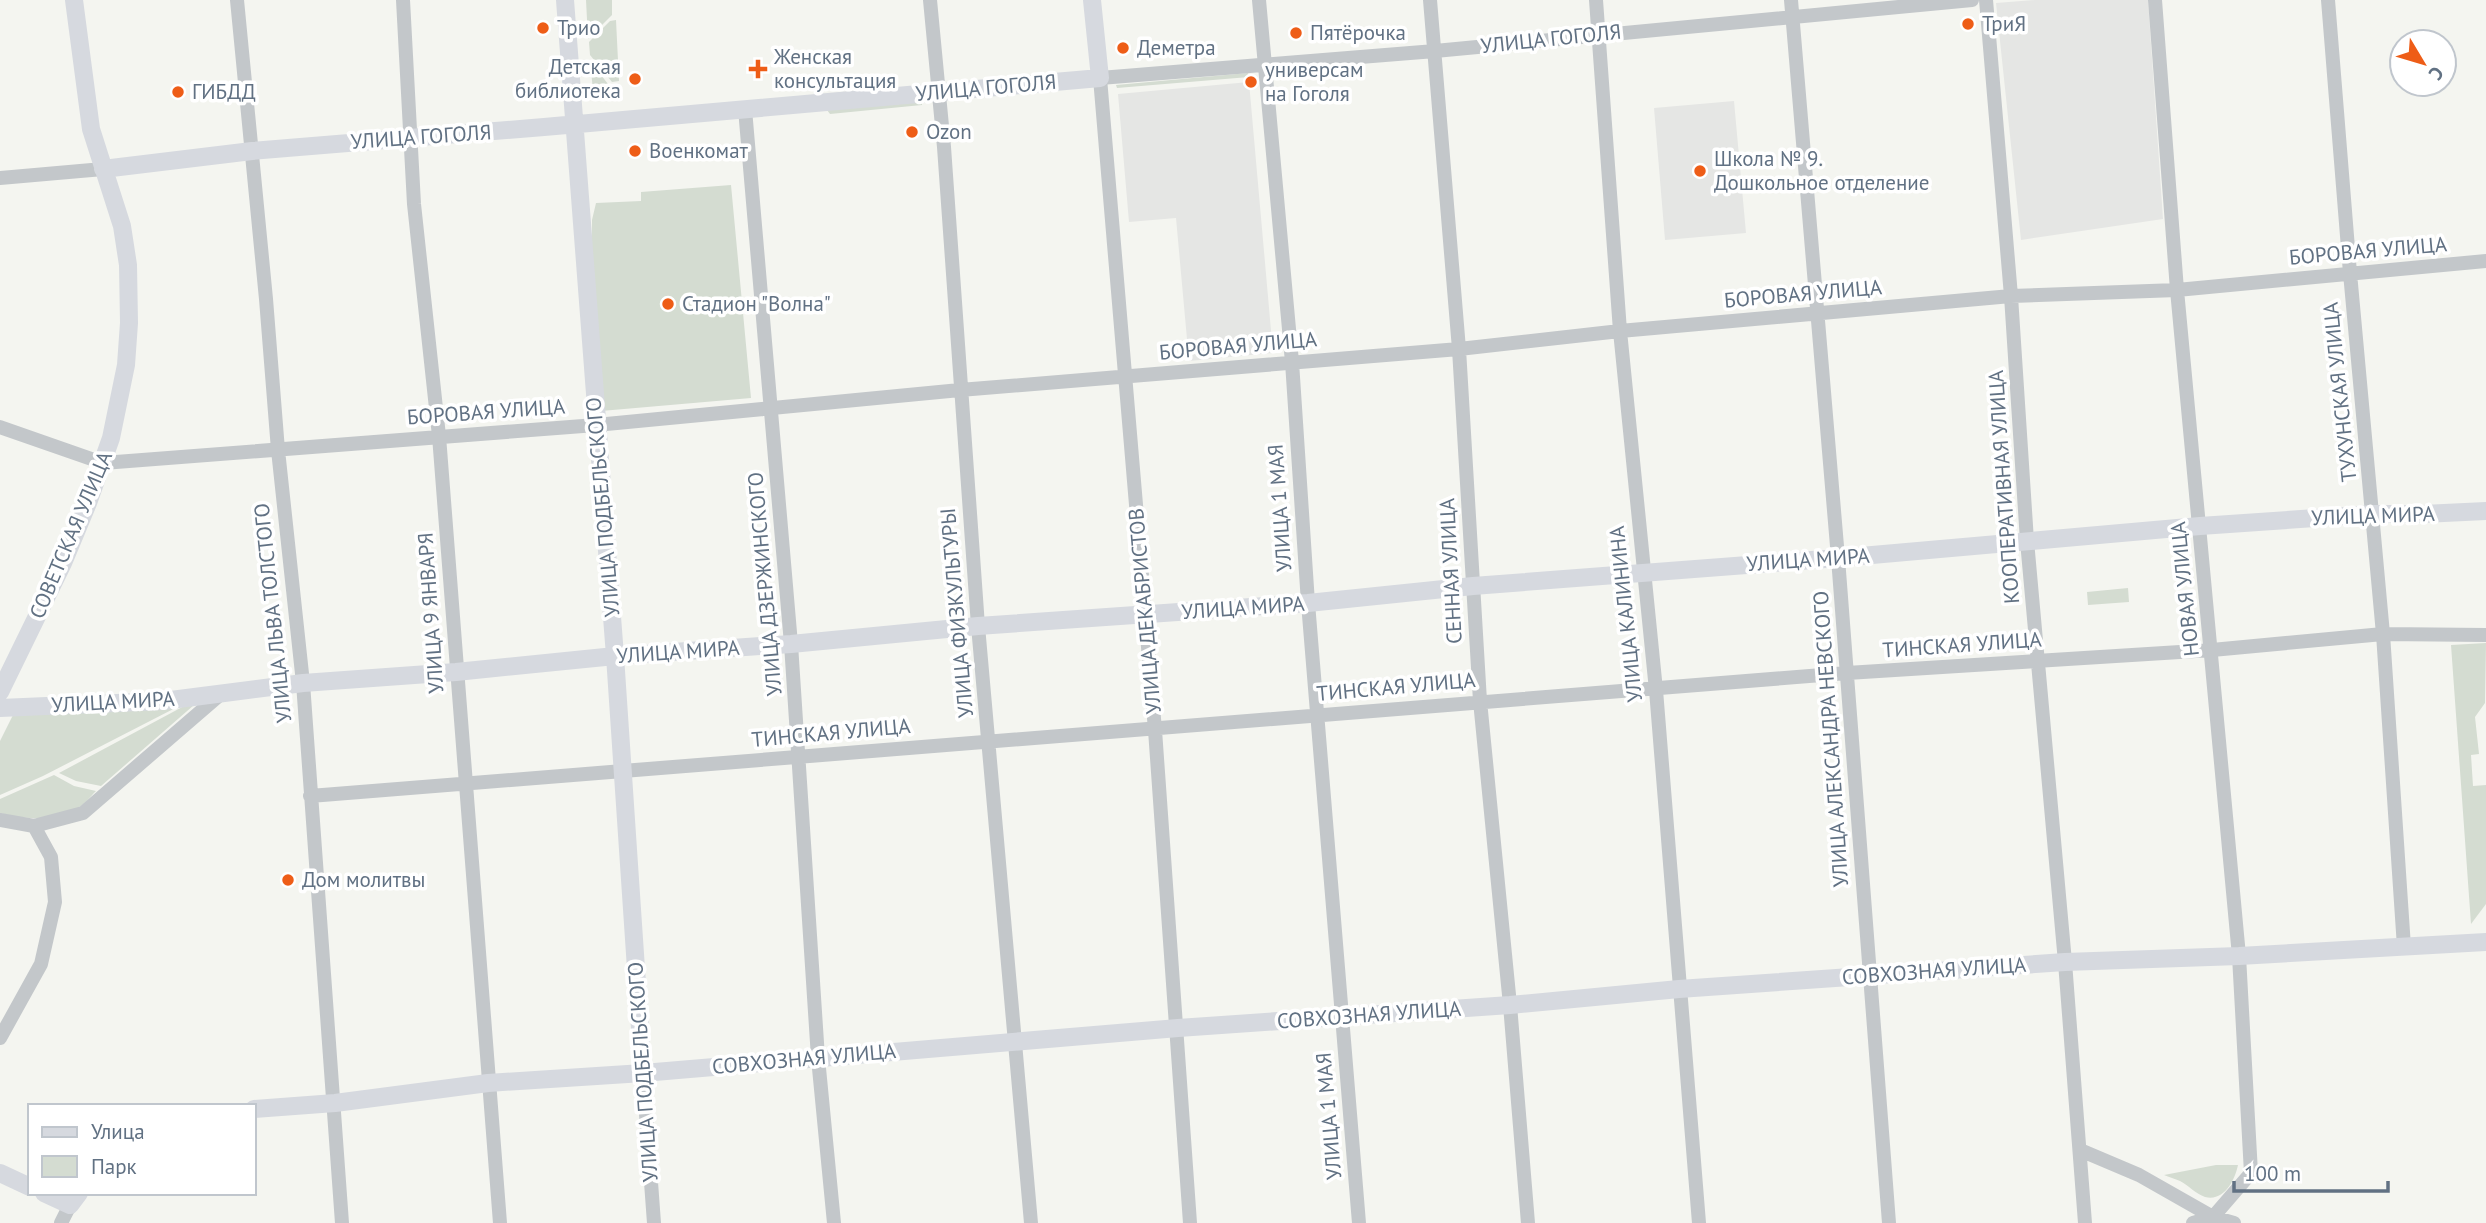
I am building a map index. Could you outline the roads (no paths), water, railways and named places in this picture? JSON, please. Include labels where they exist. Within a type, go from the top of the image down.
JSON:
[{"type":"main road","name":"СОВЕТСКАЯ УЛИЦА","points":[[0,692],[63,563],[103,463],[126,365],[129,323],[128,265],[122,226],[91,129],[74,0]]},
{"type":"main road","name":"УЛИЦА ПОДБЕЛЬСКОГО","points":[[565,0],[615,656],[643,1073]]},
{"type":"main road","name":"УЛИЦА ДЕКАБРИСТОВ","points":[[1092,0],[1100,78]]},
{"type":"main road","name":"УЛИЦА ГОГОЛЯ","points":[[103,169],[252,150],[575,125],[1100,78]]},
{"type":"main road","name":"УЛИЦА МИРА","points":[[0,708],[163,701],[303,683],[456,672],[615,656],[791,644],[978,626],[1308,603],[1473,586],[1838,558],[2200,526],[2373,514],[2486,511]]},
{"type":"main road","name":"СОВХОЗНАЯ УЛИЦА","points":[[256,1109],[335,1103],[488,1083],[643,1073],[1178,1028],[1510,1005],[1679,989],[2066,962],[2239,956],[2486,942]]},
{"type":"main road","points":[[0,1173],[28,1186]]},
{"type":"main road","points":[[54,1195],[74,1199]]},
{"type":"street","name":"УЛИЦА ЛЬВА ТОЛСТОГО","points":[[237,0],[278,450],[303,683],[342,1223]]},
{"type":"street","name":"УЛИЦА 9 ЯНВАРЯ","points":[[403,0],[414,204],[439,436],[500,1223]]},
{"type":"street","name":"УЛИЦА ФИЗКУЛЬТУРЫ","points":[[930,0],[940,92],[978,626],[1031,1223]]},
{"type":"street","name":"УЛИЦА 1 МАЯ","points":[[1259,0],[1292,362],[1308,603],[1359,1223]]},
{"type":"street","name":"СЕННАЯ УЛИЦА","points":[[1430,0],[1458,349],[1480,701],[1528,1223]]},
{"type":"street","name":"УЛИЦА КАЛИНИНА","points":[[1596,0],[1620,331],[1656,690],[1699,1223]]},
{"type":"street","name":"УЛИЦА АЛЕКСАНДРА НЕВСКОГО","points":[[1791,0],[1838,558],[1889,1223]]},
{"type":"street","name":"УЛИЦА ГОГОЛЯ","points":[[1100,78],[1435,51],[1972,0]]},
{"type":"street","name":"КООПЕРАТИВНАЯ УЛИЦА","points":[[1986,0],[2028,541],[2066,962],[2085,1223]]},
{"type":"street","name":"НОВАЯ УЛИЦА","points":[[2155,0],[2177,290],[2239,956],[2251,1173],[2213,1217]]},
{"type":"street","name":"ТУХУНСКАЯ УЛИЦА","points":[[2328,0],[2383,634],[2404,947]]},
{"type":"street","name":"УЛИЦА ДЕКАБРИСТОВ","points":[[1100,78],[1155,730],[1191,1223]]},
{"type":"street","name":"УЛИЦА ДЗЕРЖИНСКОГО","points":[[744,109],[791,644],[818,1058],[834,1223]]},
{"type":"street","name":"УЛИЦА ГОГОЛЯ","points":[[0,178],[103,169]]},
{"type":"street","name":"БОРОВАЯ УЛИЦА","points":[[0,427],[103,463],[596,425],[960,390],[1458,349],[1620,331],[2011,296],[2177,290],[2486,261]]},
{"type":"street","name":"ТИНСКАЯ УЛИЦА","points":[[310,796],[1847,673],[2212,650],[2383,634],[2486,635]]},
{"type":"street","points":[[0,820],[34,826],[83,813],[222,693]]},
{"type":"street","points":[[0,1038],[41,964],[55,901],[51,858],[34,826]]},
{"type":"street","name":"УЛИЦА ПОДБЕЛЬСКОГО","points":[[643,1073],[654,1223]]},
{"type":"street","points":[[2080,1150],[2139,1175],[2213,1217],[2234,1223]]},
{"type":"street","points":[[61,1223],[74,1199]]},
{"type":"street","points":[[2193,1206],[2193,1222],[2213,1217]]},
{"type":"place","name":"ТриЯ","points":[[1968,24]]},
{"type":"place","name":"Трио","points":[[543,28]]},
{"type":"place","name":"Пятёрочка","points":[[1296,33]]},
{"type":"place","name":"Деметра","points":[[1123,48]]},
{"type":"place","name":"Женская консультация","points":[[758,69]]},
{"type":"place","name":"Детская библиотека","points":[[635,79]]},
{"type":"place","name":"универсам на Гоголя","points":[[1251,82]]},
{"type":"place","name":"ГИБДД","points":[[178,92]]},
{"type":"place","name":"Ozon","points":[[912,132]]},
{"type":"place","name":"Военкомат","points":[[635,151]]},
{"type":"place","name":"Школа № 9. Дошкольное отделение","points":[[1700,171]]},
{"type":"place","name":"Стадион \"Волна\"","points":[[668,304]]},
{"type":"place","name":"Дом молитвы","points":[[288,880]]}]
